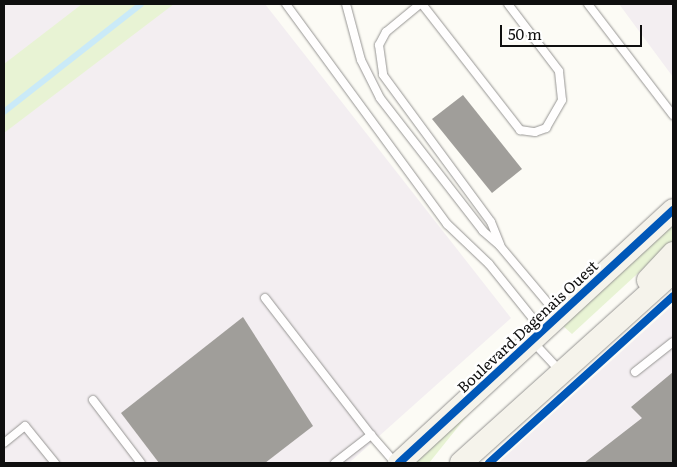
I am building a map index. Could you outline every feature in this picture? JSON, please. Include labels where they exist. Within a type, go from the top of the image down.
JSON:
[{"type":"main road","name":"Boulevard Dagenais Ouest","points":[[399,463],[673,210]]},
{"type":"main road","points":[[582,350],[673,253]]},
{"type":"main road","points":[[461,463],[582,350],[673,272]]},
{"type":"lane","points":[[286,4],[447,224],[489,264],[544,328]]},
{"type":"lane","points":[[346,4],[361,60],[380,98],[483,231],[500,246]]},
{"type":"lane","points":[[508,4],[559,71],[562,100],[546,128],[535,132],[520,130],[421,4],[386,32],[379,45],[383,75],[491,222],[500,246],[544,328],[560,371]]},
{"type":"lane","points":[[588,4],[673,114]]},
{"type":"lane","points":[[266,298],[371,436],[395,463]]},
{"type":"lane","points":[[635,372],[673,342]]},
{"type":"lane","points":[[93,400],[141,463]]},
{"type":"lane","points":[[4,443],[25,426],[55,463]]},
{"type":"lane","points":[[335,463],[371,436]]},
{"type":"shaded area","points":[[4,4],[265,4],[511,318],[349,463],[4,463]]},
{"type":"shaded area","points":[[619,4],[673,4],[673,77]]},
{"type":"shaded area","points":[[673,305],[673,463],[498,463]]},
{"type":"green space","points":[[82,4],[174,4],[4,133],[4,64]]},
{"type":"green space","points":[[673,223],[673,241],[572,334],[562,325]]},
{"type":"green space","points":[[464,415],[466,417],[429,463],[414,463]]},
{"type":"building","points":[[463,95],[522,169],[492,193],[432,119]]},
{"type":"building","points":[[243,317],[313,426],[265,463],[159,463],[121,413]]},
{"type":"building","points":[[673,372],[673,463],[584,463],[642,418],[631,407]]},
{"type":"waterway","points":[[4,112],[141,4]]},
{"type":"cycle path","points":[[399,463],[673,210]]},
{"type":"cycle path","points":[[489,463],[673,296]]}]
